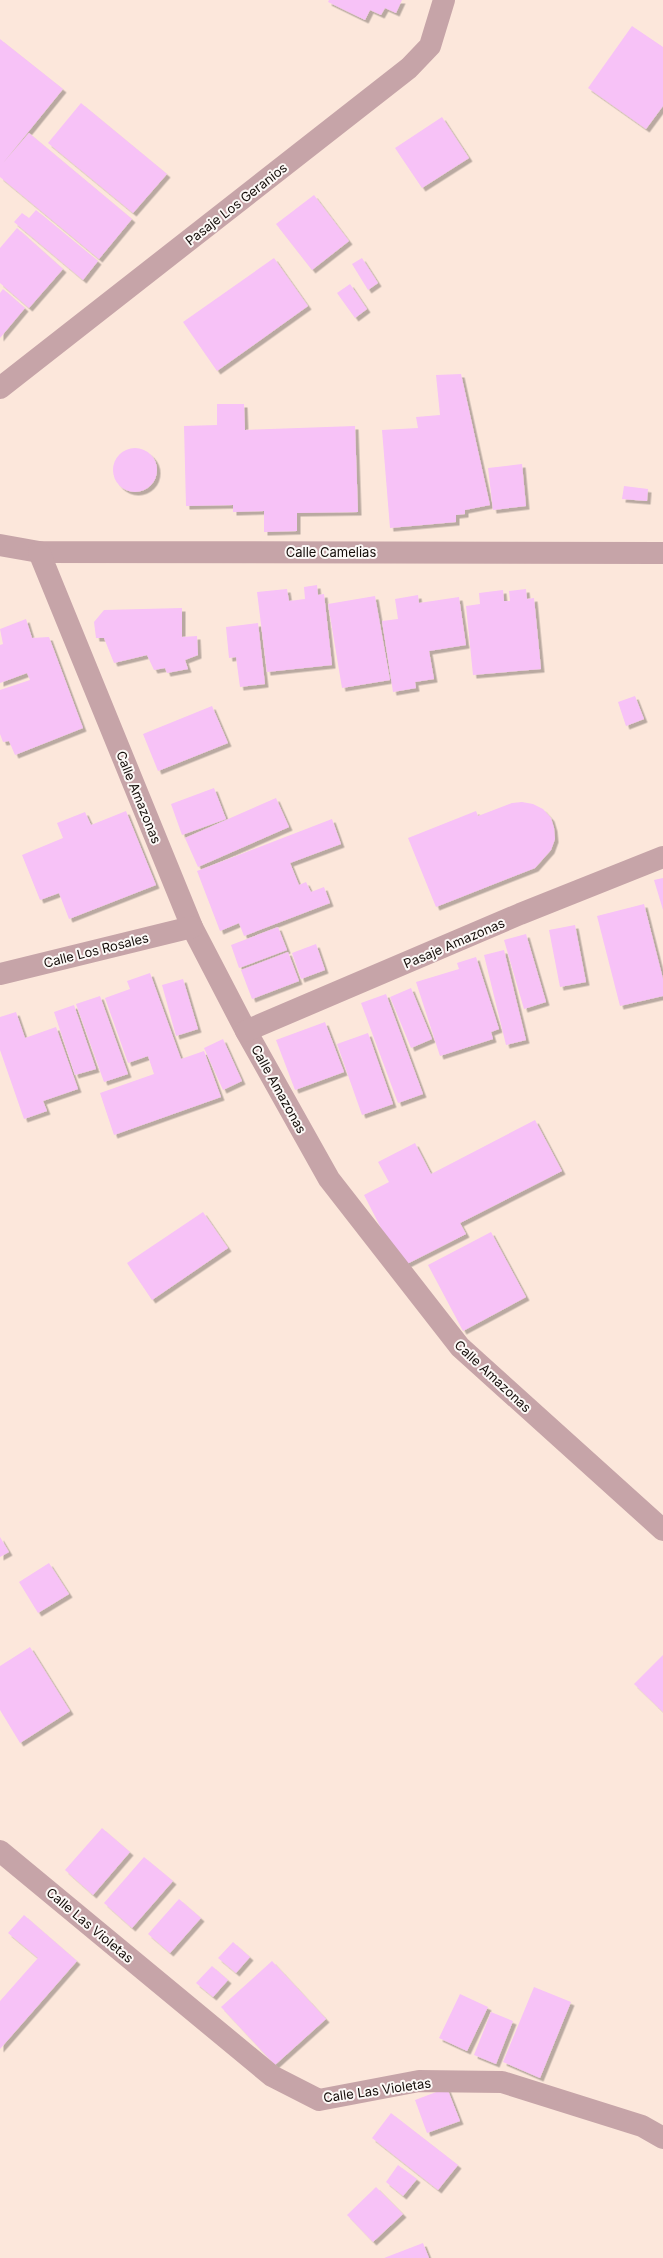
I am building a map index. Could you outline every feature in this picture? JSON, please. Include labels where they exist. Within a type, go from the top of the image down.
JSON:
[{"type":"street","name":"Pasaje Los Geranios","points":[[0,388],[409,68],[430,46],[444,0]]},
{"type":"street","name":"Calle Camelias","points":[[0,545],[39,552],[663,553]]},
{"type":"street","name":"Calle Amazonas","points":[[39,552],[192,927],[246,1031],[329,1179],[460,1347],[663,1530]]},
{"type":"street","name":"Pasaje Amazonas","points":[[246,1031],[520,914],[663,857]]},
{"type":"street","name":"Calle Los Rosales","points":[[0,974],[192,927]]},
{"type":"street","name":"Calle Las Violetas","points":[[0,1851],[272,2076],[319,2100],[419,2081],[502,2082],[642,2126],[663,2138]]},
{"type":"building","points":[[329,0],[402,0],[396,13],[385,8],[381,15],[370,10],[365,20],[328,2]]},
{"type":"building","points":[[632,26],[663,47],[663,106],[646,129],[588,88]]},
{"type":"building","points":[[0,39],[63,89],[3,163],[29,133],[132,219],[99,259],[0,177]]},
{"type":"building","points":[[81,103],[167,174],[133,213],[48,143]]},
{"type":"building","points":[[442,117],[469,158],[422,188],[395,148]]},
{"type":"building","points":[[314,195],[349,241],[312,270],[276,224]]},
{"type":"building","points":[[36,210],[98,261],[83,280],[14,222],[22,213],[29,218]]},
{"type":"building","points":[[17,228],[63,269],[29,308],[0,283],[0,248]]},
{"type":"building","points":[[274,258],[308,306],[217,371],[183,322]]},
{"type":"building","points":[[362,258],[378,283],[368,290],[352,264]]},
{"type":"building","points":[[350,284],[367,309],[355,318],[337,293]]},
{"type":"building","points":[[3,289],[25,308],[0,338],[0,293]]},
{"type":"building","points":[[461,374],[490,505],[465,510],[465,514],[456,515],[456,522],[390,528],[382,430],[418,428],[416,417],[440,415],[436,375]]},
{"type":"building","points":[[217,404],[244,404],[245,430],[355,426],[358,512],[297,513],[297,531],[264,532],[264,511],[233,512],[233,505],[186,506],[184,426],[217,425]]},
{"type":"building","points":[[135,448],[147,452],[153,458],[157,470],[153,482],[147,488],[135,492],[123,488],[117,482],[113,470],[117,458],[123,452]]},
{"type":"building","points":[[522,464],[526,506],[493,510],[488,468]]},
{"type":"building","points":[[624,486],[648,489],[647,501],[622,499]]},
{"type":"building","points":[[317,585],[318,595],[324,594],[332,665],[267,672],[257,592],[287,589],[289,601],[305,599],[304,587]]},
{"type":"building","points":[[526,589],[527,599],[534,598],[541,669],[473,675],[466,606],[480,604],[479,593],[503,590],[504,601],[510,601],[509,591]]},
{"type":"building","points":[[418,595],[419,603],[459,597],[466,645],[429,651],[434,679],[415,682],[416,688],[393,692],[382,621],[398,619],[395,599]]},
{"type":"building","points":[[375,596],[390,680],[342,688],[328,604]]},
{"type":"building","points":[[182,608],[182,637],[197,636],[198,655],[185,660],[188,669],[167,673],[165,668],[154,670],[147,655],[114,663],[104,638],[96,638],[94,622],[104,610]]},
{"type":"building","points":[[26,619],[32,638],[49,637],[83,728],[15,755],[9,741],[3,742],[0,734],[0,690],[30,680],[27,673],[0,683],[0,645],[3,644],[0,629]]},
{"type":"building","points":[[258,623],[265,684],[240,687],[236,657],[229,658],[226,627]]},
{"type":"building","points":[[635,696],[644,719],[626,726],[618,702]]},
{"type":"building","points":[[212,706],[228,743],[158,771],[143,734]]},
{"type":"building","points":[[214,788],[226,819],[182,835],[171,804]]},
{"type":"building","points":[[276,798],[289,827],[198,867],[185,838]]},
{"type":"building","points":[[522,802],[533,804],[543,809],[551,818],[555,839],[551,850],[535,868],[436,907],[408,838],[476,811],[478,816],[512,803]]},
{"type":"building","points":[[126,811],[156,885],[69,919],[59,893],[40,900],[22,855],[63,838],[57,823],[85,812],[91,825]]},
{"type":"building","points":[[332,819],[341,844],[290,863],[299,885],[306,882],[311,892],[324,887],[330,903],[244,936],[239,923],[220,931],[197,871]]},
{"type":"building","points":[[663,878],[663,910],[654,880]]},
{"type":"building","points":[[644,904],[663,979],[663,996],[620,1006],[597,916]]},
{"type":"building","points":[[575,925],[586,982],[560,987],[549,930]]},
{"type":"building","points":[[278,927],[287,950],[239,968],[231,945]]},
{"type":"building","points":[[526,934],[546,1002],[524,1009],[504,940]]},
{"type":"building","points":[[316,944],[325,970],[301,979],[292,953]]},
{"type":"building","points":[[504,950],[526,1040],[506,1045],[484,955]]},
{"type":"building","points":[[288,952],[299,981],[252,999],[241,970]]},
{"type":"building","points":[[476,957],[499,1029],[491,1032],[493,1039],[440,1056],[416,982],[459,969],[457,963]]},
{"type":"building","points":[[150,973],[181,1059],[204,1051],[221,1097],[114,1135],[100,1093],[154,1074],[148,1056],[128,1063],[105,998],[130,989],[127,981]]},
{"type":"building","points":[[183,979],[198,1029],[176,1036],[162,985]]},
{"type":"building","points":[[411,988],[432,1039],[411,1048],[390,997]]},
{"type":"building","points":[[386,994],[423,1094],[398,1103],[361,1003]]},
{"type":"building","points":[[100,996],[128,1074],[104,1082],[76,1004]]},
{"type":"building","points":[[74,1005],[96,1069],[75,1075],[54,1012]]},
{"type":"building","points":[[16,1012],[25,1038],[56,1027],[78,1089],[43,1101],[47,1111],[24,1119],[0,1050],[0,1017]]},
{"type":"building","points":[[325,1022],[344,1072],[295,1090],[276,1040]]},
{"type":"building","points":[[368,1033],[393,1104],[362,1115],[337,1044]]},
{"type":"building","points":[[223,1039],[242,1081],[223,1090],[204,1048]]},
{"type":"building","points":[[535,1120],[562,1171],[460,1223],[466,1234],[401,1267],[364,1195],[389,1182],[378,1162],[415,1143],[431,1174]]},
{"type":"building","points":[[203,1212],[228,1248],[152,1300],[127,1263]]},
{"type":"building","points":[[491,1232],[526,1297],[463,1331],[428,1265]]},
{"type":"building","points":[[0,1537],[9,1552],[0,1557]]},
{"type":"building","points":[[49,1563],[69,1594],[38,1613],[19,1582]]},
{"type":"building","points":[[30,1647],[70,1711],[20,1743],[0,1710],[0,1666]]},
{"type":"building","points":[[663,1655],[663,1712],[634,1684]]},
{"type":"building","points":[[102,1828],[130,1852],[93,1895],[65,1870]]},
{"type":"building","points":[[144,1857],[173,1881],[132,1928],[104,1903]]},
{"type":"building","points":[[179,1899],[201,1918],[170,1953],[148,1934]]},
{"type":"building","points":[[24,1915],[77,1961],[0,2049],[0,2001],[38,1958],[8,1933]]},
{"type":"building","points":[[233,1942],[250,1957],[236,1973],[218,1958]]},
{"type":"building","points":[[272,1961],[326,2019],[275,2065],[221,2007]]},
{"type":"building","points":[[212,1966],[228,1980],[213,1997],[196,1983]]},
{"type":"building","points":[[534,1987],[571,2002],[540,2078],[503,2062]]},
{"type":"building","points":[[460,1994],[488,2007],[467,2051],[439,2038]]},
{"type":"building","points":[[491,2012],[513,2021],[496,2064],[474,2055]]},
{"type":"building","points":[[447,2088],[460,2121],[427,2133],[415,2100]]},
{"type":"building","points":[[391,2113],[458,2165],[438,2190],[372,2138]]},
{"type":"building","points":[[398,2165],[417,2179],[403,2196],[386,2182]]},
{"type":"building","points":[[376,2187],[403,2214],[373,2242],[347,2215]]},
{"type":"building","points":[[423,2243],[429,2258],[384,2258]]}]
